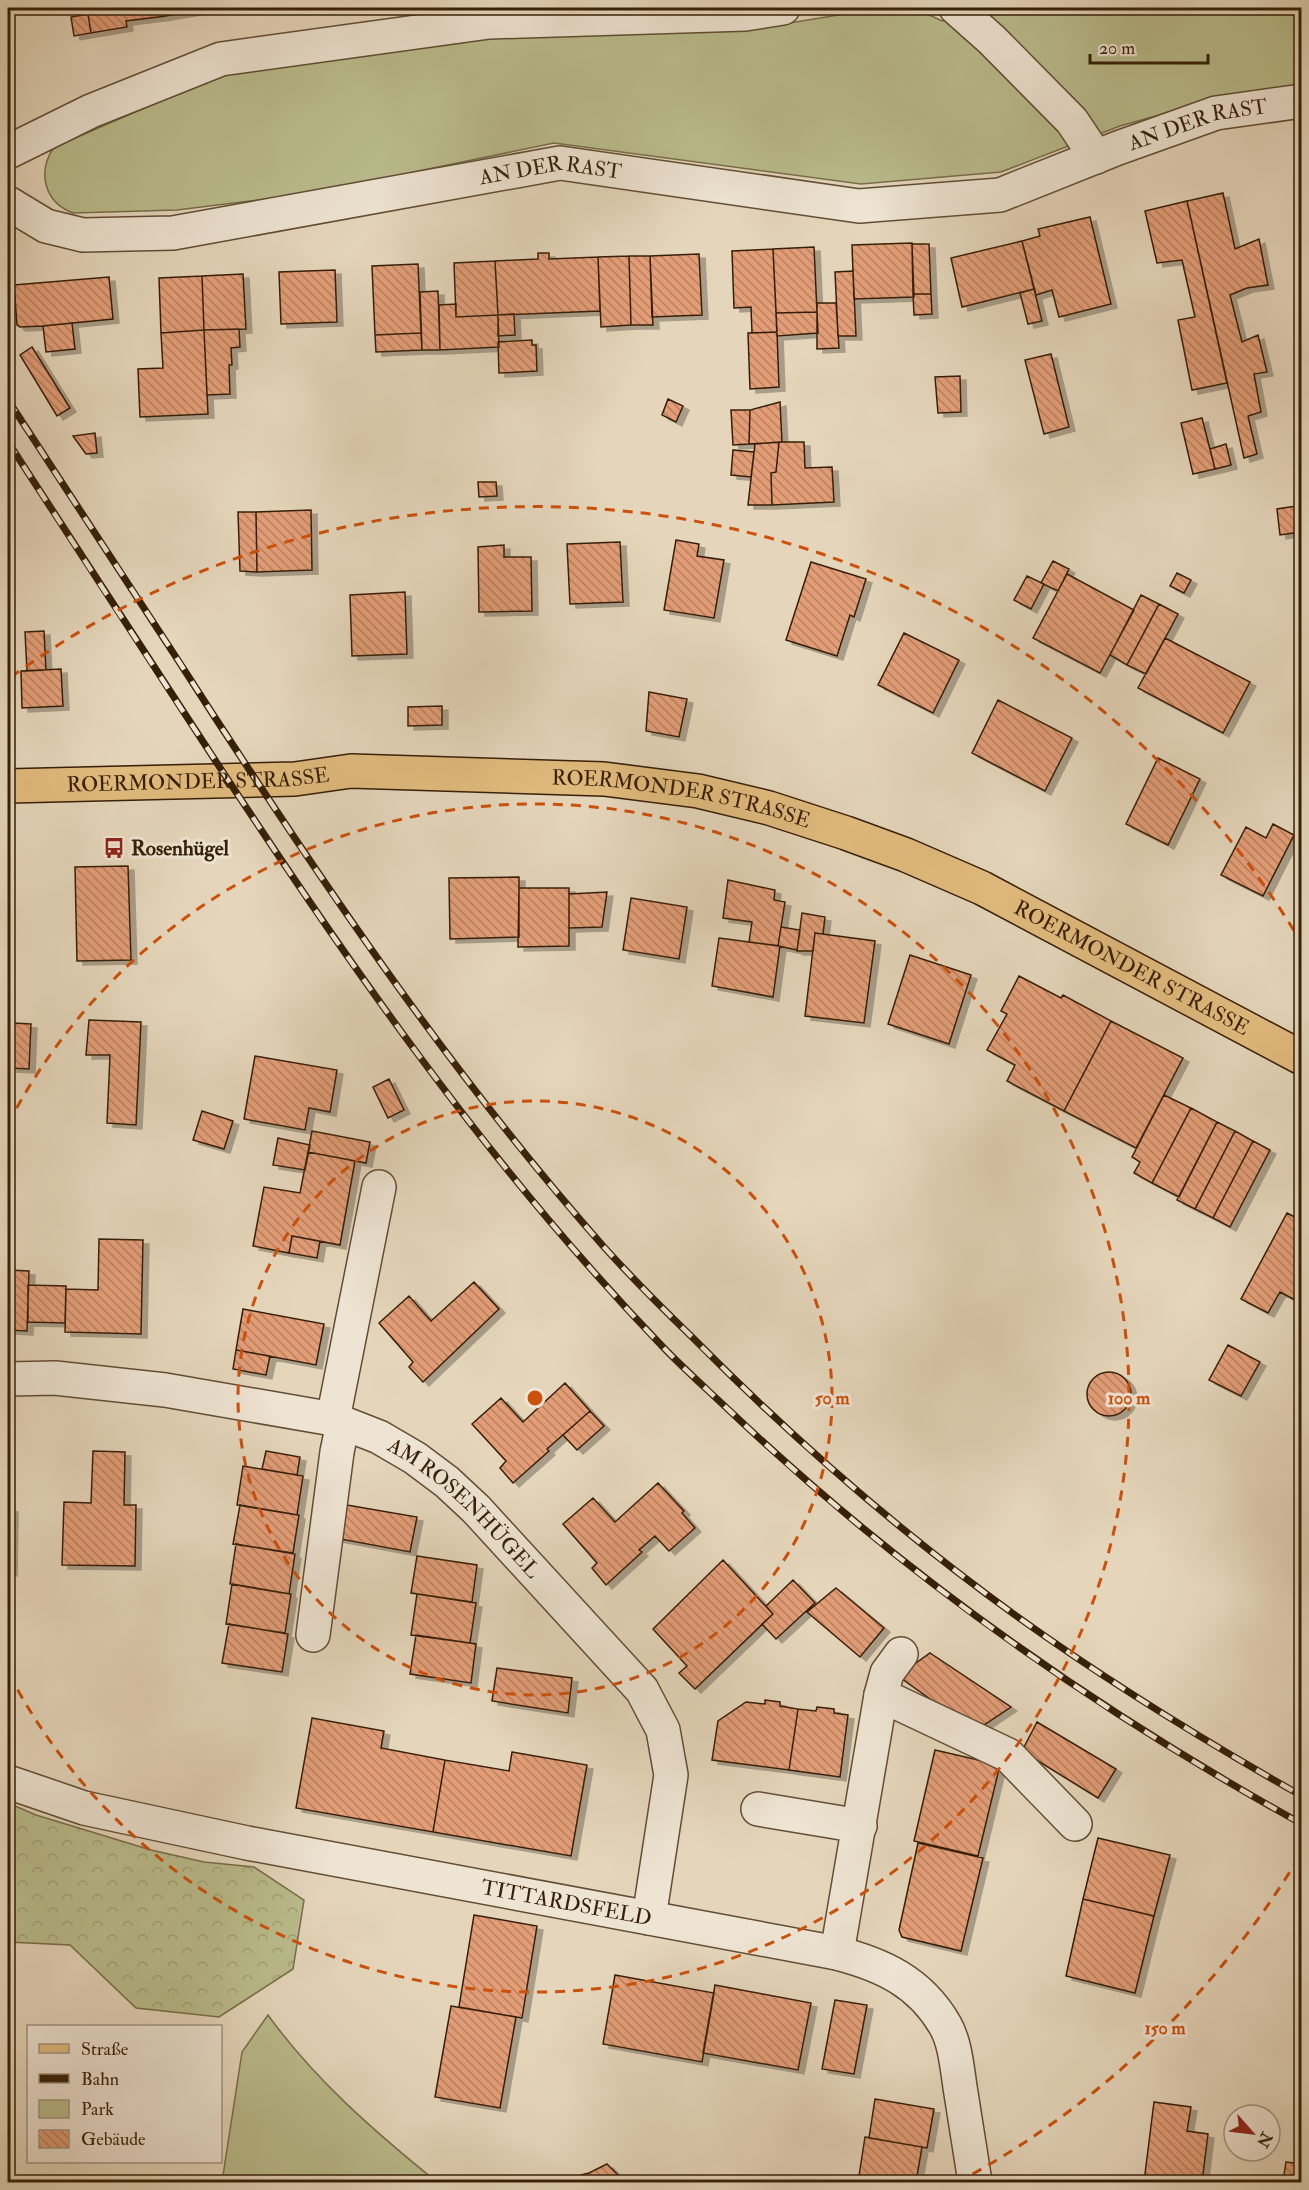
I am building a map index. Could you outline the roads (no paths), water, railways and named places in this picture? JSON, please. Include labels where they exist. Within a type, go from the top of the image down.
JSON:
[{"type":"main road","name":"ROERMONDER STRASSE","points":[[8,786],[295,779],[351,771],[604,779],[698,791],[770,808],[846,833],[906,855],[982,888],[1302,1058]]},
{"type":"street","points":[[8,152],[91,111],[221,59],[489,22],[745,14],[783,8]]},
{"type":"street","points":[[956,8],[992,40],[1072,121],[1096,157]]},
{"type":"street","name":"AN DER RAST","points":[[8,203],[46,226],[83,235],[173,233],[560,164],[859,206],[1000,195],[1216,113],[1302,101]]},
{"type":"street","points":[[313,1635],[337,1452],[338,1421],[379,1187]]},
{"type":"street","name":"AM ROSENHÜGEL","points":[[8,1379],[55,1378],[165,1390],[338,1421],[379,1437],[415,1458],[447,1482],[476,1509],[642,1690],[663,1730],[671,1775],[649,1918]]},
{"type":"street","points":[[837,1953],[881,1695],[887,1673],[901,1654]]},
{"type":"street","points":[[881,1695],[1008,1755],[1075,1824]]},
{"type":"street","name":"TITTARDSFELD","points":[[8,1782],[84,1808],[396,1872],[837,1953],[870,1962],[901,1977],[925,1997],[946,2026],[955,2056],[975,2182]]},
{"type":"street","points":[[758,1809],[860,1826]]},
{"type":"railway","points":[[8,400],[259,785],[399,989],[498,1120],[615,1259],[768,1411],[848,1483],[930,1551],[1015,1615],[1120,1687],[1302,1796]]},
{"type":"railway","points":[[8,442],[264,835],[369,987],[480,1135],[538,1207],[662,1346],[798,1473],[934,1584],[1076,1686],[1225,1780],[1302,1824]]},
{"type":"place","name":"Rosenhügel","points":[[114,848]]}]
